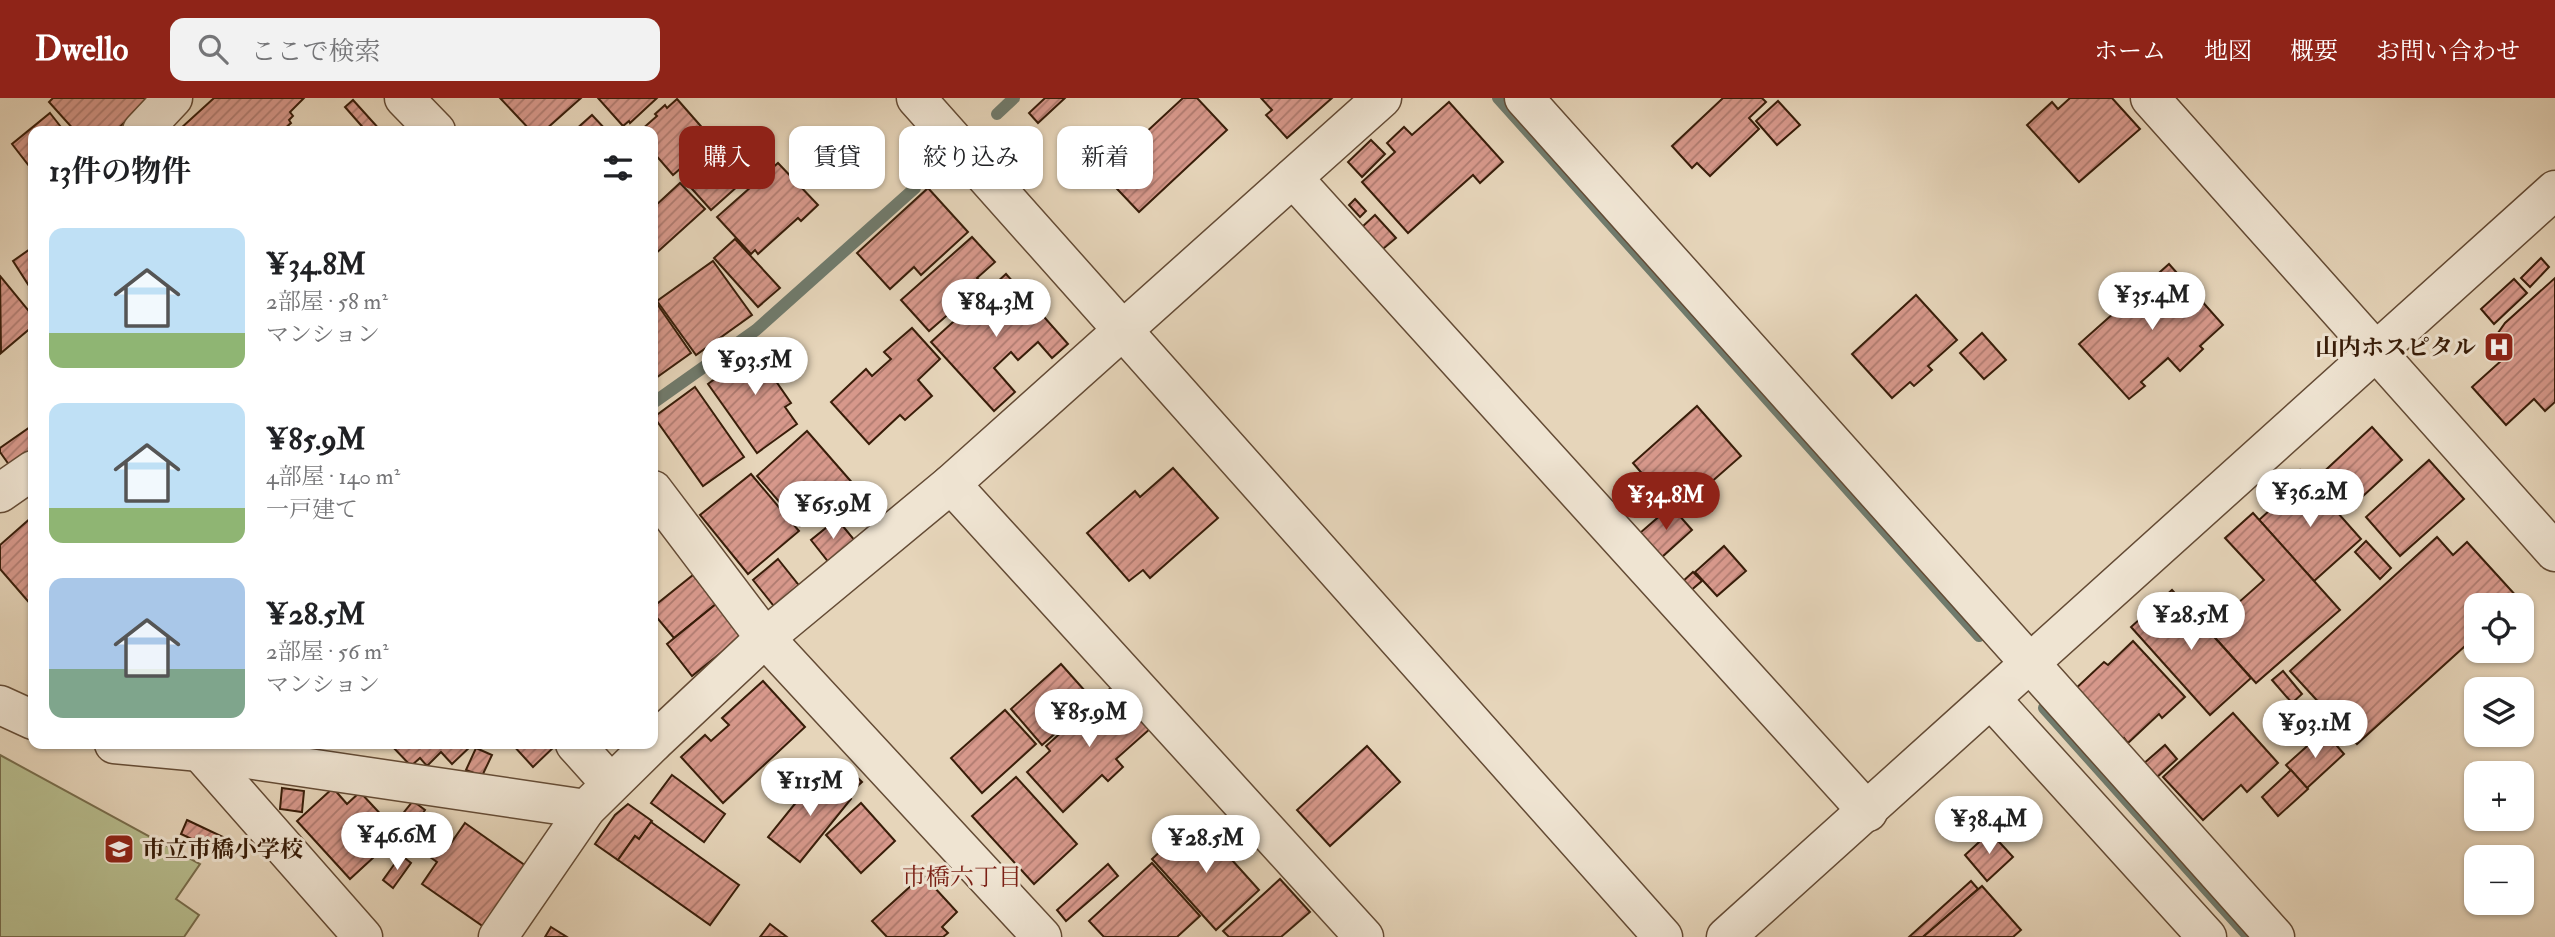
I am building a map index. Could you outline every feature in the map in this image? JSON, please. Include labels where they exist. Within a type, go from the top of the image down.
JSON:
[{"type":"street","points":[[147,126],[173,98]]},
{"type":"street","points":[[916,98],[1663,937]]},
{"type":"street","points":[[658,739],[765,639],[951,484],[1382,98]]},
{"type":"street","points":[[1524,98],[2275,937]]},
{"type":"street","points":[[2150,98],[2555,552]]},
{"type":"street","points":[[1293,178],[1868,812]]},
{"type":"street","points":[[1726,937],[1868,812],[2029,663],[2377,353],[2555,190]]},
{"type":"street","points":[[0,494],[28,474]]},
{"type":"street","points":[[951,484],[1364,937]]},
{"type":"street","points":[[658,497],[765,639],[1042,937]]},
{"type":"street","points":[[1991,698],[2207,937]]},
{"type":"street","points":[[0,705],[28,718]]},
{"type":"street","points":[[168,749],[598,796]]},
{"type":"street","points":[[577,749],[598,796]]},
{"type":"street","points":[[498,937],[598,796],[648,749]]},
{"type":"street","points":[[201,752],[363,937]]},
{"type":"green space","points":[[0,755],[200,864],[176,899],[199,915],[184,937],[0,937]]},
{"type":"building","points":[[53,98],[152,98],[121,126],[71,126],[49,102]]},
{"type":"building","points":[[214,98],[304,98],[290,112],[293,116],[288,126],[183,126]]},
{"type":"building","points":[[500,98],[581,98],[550,126],[526,126]]},
{"type":"building","points":[[598,98],[657,98],[630,123],[629,121],[623,126]]},
{"type":"building","points":[[1045,98],[1065,98],[1038,123],[1029,113]]},
{"type":"building","points":[[1183,98],[1197,98],[1227,130],[1139,212],[1117,189],[1153,189],[1153,126]]},
{"type":"building","points":[[1261,98],[1332,98],[1287,138],[1266,115],[1272,110]]},
{"type":"building","points":[[1723,98],[1762,98],[1766,102],[1749,118],[1759,129],[1710,176],[1697,163],[1692,168],[1672,146]]},
{"type":"building","points":[[2070,98],[2112,98],[2140,129],[2079,182],[2027,125],[2052,102],[2058,109]]},
{"type":"building","points":[[677,99],[701,126],[679,126],[679,170],[673,175],[658,158],[658,126],[646,126],[665,105],[667,108]]},
{"type":"building","points":[[353,100],[376,126],[362,126],[345,107]]},
{"type":"building","points":[[1778,101],[1800,125],[1777,145],[1756,121]]},
{"type":"building","points":[[1449,102],[1503,162],[1480,183],[1473,175],[1408,233],[1362,182],[1395,152],[1387,143],[1404,127],[1412,135]]},
{"type":"building","points":[[50,113],[60,126],[34,126]]},
{"type":"building","points":[[592,115],[602,126],[580,126]]},
{"type":"building","points":[[28,131],[28,165],[12,144]]},
{"type":"building","points":[[1371,140],[1385,154],[1362,177],[1348,162]]},
{"type":"building","points":[[778,163],[789,175],[789,189],[803,189],[818,205],[801,221],[798,218],[758,254],[755,250],[751,254],[717,217],[749,189],[775,189],[775,166]]},
{"type":"building","points":[[679,184],[679,189],[686,189],[705,209],[658,251],[658,203]]},
{"type":"building","points":[[692,189],[735,189],[711,210]]},
{"type":"building","points":[[927,189],[968,232],[921,275],[914,267],[890,289],[857,253]]},
{"type":"building","points":[[1355,199],[1366,211],[1360,217],[1349,205]]},
{"type":"building","points":[[1375,215],[1396,238],[1383,249],[1362,227]]},
{"type":"building","points":[[972,237],[995,262],[977,278],[982,283],[969,296],[974,303],[958,317],[952,311],[929,331],[901,300]]},
{"type":"building","points":[[735,239],[780,288],[758,307],[714,258]]},
{"type":"building","points":[[28,250],[28,284],[13,261]]},
{"type":"building","points":[[2541,258],[2549,267],[2530,287],[2521,278]]},
{"type":"building","points":[[713,261],[752,315],[696,355],[658,300]]},
{"type":"building","points":[[2169,264],[2223,325],[2200,346],[2203,349],[2180,371],[2168,358],[2141,382],[2145,386],[2129,399],[2079,344]]},
{"type":"building","points":[[1006,274],[1068,344],[1052,358],[1038,342],[1018,360],[1011,352],[994,368],[1015,392],[994,411],[931,342]]},
{"type":"building","points":[[0,276],[28,310],[28,330],[1,353]]},
{"type":"building","points":[[2555,278],[2555,402],[2545,411],[2534,399],[2506,425],[2472,387],[2502,360],[2495,345],[2498,333],[2505,323]]},
{"type":"building","points":[[2514,279],[2527,293],[2494,324],[2481,309]]},
{"type":"building","points":[[1916,295],[1957,340],[1928,366],[1932,370],[1914,386],[1910,382],[1892,398],[1852,354]]},
{"type":"building","points":[[658,305],[691,353],[658,376]]},
{"type":"building","points":[[912,328],[940,359],[918,380],[932,396],[905,420],[900,415],[869,444],[831,402],[866,369],[872,376],[891,359],[884,352]]},
{"type":"building","points":[[1982,333],[2006,360],[1984,379],[1960,353]]},
{"type":"building","points":[[755,343],[758,347],[763,344],[780,368],[771,374],[791,403],[785,407],[797,424],[757,453],[708,384],[732,366],[729,362]]},
{"type":"building","points":[[781,349],[799,371],[790,379],[772,356]]},
{"type":"building","points":[[695,387],[744,457],[703,486],[658,423],[658,414]]},
{"type":"building","points":[[1697,406],[1741,456],[1676,513],[1633,463]]},
{"type":"building","points":[[2372,427],[2402,460],[2348,510],[2317,478]]},
{"type":"building","points":[[28,428],[28,458],[12,469],[0,448]]},
{"type":"building","points":[[807,431],[855,486],[827,510],[823,506],[800,526],[757,476]]},
{"type":"building","points":[[2429,460],[2464,499],[2400,556],[2366,517]]},
{"type":"building","points":[[1173,468],[1218,518],[1150,578],[1143,570],[1129,581],[1087,533],[1135,491],[1140,497]]},
{"type":"building","points":[[2300,470],[2306,477],[2284,497],[2278,490]]},
{"type":"building","points":[[751,474],[799,531],[748,574],[700,515]]},
{"type":"building","points":[[2306,477],[2361,539],[2314,581],[2259,520]]},
{"type":"building","points":[[863,493],[874,505],[851,525],[841,513]]},
{"type":"building","points":[[1671,506],[1692,530],[1662,557],[1640,533]]},
{"type":"building","points":[[2253,513],[2340,610],[2256,683],[2208,630],[2215,622],[2211,617],[2223,607],[2228,612],[2264,580],[2225,538]]},
{"type":"building","points":[[837,519],[856,542],[830,564],[811,540]]},
{"type":"building","points":[[28,520],[28,601],[0,569],[0,545]]},
{"type":"building","points":[[2437,537],[2453,555],[2467,542],[2513,593],[2464,593],[2464,647],[2357,744],[2290,671]]},
{"type":"building","points":[[2366,541],[2391,568],[2380,579],[2355,552]]},
{"type":"building","points":[[1724,546],[1746,571],[1717,596],[1695,572]]},
{"type":"building","points":[[778,559],[801,588],[777,610],[753,580]]},
{"type":"building","points":[[1693,572],[1702,581],[1689,592],[1681,583]]},
{"type":"building","points":[[693,575],[716,604],[674,638],[658,619],[658,603]]},
{"type":"building","points":[[2172,590],[2251,678],[2210,715],[2131,627]]},
{"type":"building","points":[[716,604],[742,636],[692,676],[667,644]]},
{"type":"building","points":[[2133,641],[2185,697],[2162,718],[2159,714],[2128,743],[2124,738],[2120,741],[2073,691],[2104,662],[2108,665]]},
{"type":"building","points":[[1061,664],[1093,700],[1042,745],[1011,709]]},
{"type":"building","points":[[2283,671],[2302,694],[2292,703],[2272,680]]},
{"type":"building","points":[[763,681],[805,727],[723,803],[681,757],[705,735],[711,741],[729,725],[722,718]]},
{"type":"building","points":[[1113,686],[1151,728],[1116,759],[1123,767],[1108,781],[1102,775],[1063,812],[1027,772],[1050,751],[1046,746]]},
{"type":"building","points":[[1005,710],[1036,744],[982,793],[951,758]]},
{"type":"building","points":[[2233,713],[2278,763],[2247,792],[2241,785],[2203,820],[2163,777]]},
{"type":"building","points":[[2324,731],[2344,754],[2307,788],[2286,765]]},
{"type":"building","points":[[2165,745],[2177,759],[2155,779],[2142,765]]},
{"type":"building","points":[[1367,746],[1400,782],[1330,846],[1297,810]]},
{"type":"building","points":[[395,749],[468,749],[452,764],[441,752],[427,766],[420,758],[411,766]]},
{"type":"building","points":[[476,749],[492,755],[482,776],[466,770]]},
{"type":"building","points":[[517,749],[552,749],[533,767]]},
{"type":"building","points":[[850,770],[862,782],[850,793],[839,780]]},
{"type":"building","points":[[2291,770],[2308,789],[2278,816],[2262,797]]},
{"type":"building","points":[[819,774],[851,799],[800,862],[768,837]]},
{"type":"building","points":[[672,775],[725,814],[704,842],[651,803]]},
{"type":"building","points":[[1016,777],[1077,844],[1034,884],[972,816]]},
{"type":"building","points":[[282,788],[304,791],[302,812],[280,809]]},
{"type":"building","points":[[333,788],[347,804],[360,792],[399,834],[350,879],[297,821]]},
{"type":"building","points":[[413,801],[425,810],[406,836],[393,826]]},
{"type":"building","points":[[861,803],[895,841],[861,873],[826,835]]},
{"type":"building","points":[[628,804],[652,821],[639,839],[635,836],[618,860],[595,844],[615,815]]},
{"type":"building","points":[[1195,819],[1259,890],[1216,930],[1152,859]]},
{"type":"building","points":[[187,820],[223,837],[217,851],[181,834]]},
{"type":"building","points":[[651,822],[739,885],[710,925],[618,860],[635,836],[639,839]]},
{"type":"building","points":[[465,823],[526,866],[484,927],[422,884],[437,862],[430,857],[442,841],[449,846]]},
{"type":"building","points":[[1990,832],[2013,857],[1987,881],[1965,855]]},
{"type":"building","points":[[401,855],[411,863],[393,888],[383,880]]},
{"type":"building","points":[[1152,863],[1200,916],[1177,937],[1104,937],[1089,921]]},
{"type":"building","points":[[1108,864],[1118,876],[1066,921],[1057,910]]},
{"type":"building","points":[[923,875],[957,912],[942,927],[948,933],[943,937],[887,937],[872,921]]},
{"type":"building","points":[[1280,879],[1310,912],[1281,937],[1229,937],[1223,931]]},
{"type":"building","points":[[1971,881],[1978,889],[1923,937],[1909,937]]},
{"type":"building","points":[[1982,886],[2021,930],[2013,937],[1923,937]]},
{"type":"building","points":[[770,924],[787,937],[760,937]]},
{"type":"building","points":[[551,927],[567,937],[545,937]]},
{"type":"waterway","points":[[997,114],[1014,98]]},
{"type":"waterway","points":[[1498,98],[1979,636]]},
{"type":"waterway","points":[[658,399],[756,330],[914,189]]},
{"type":"waterway","points":[[2044,708],[2249,937]]},
{"type":"place","name":"山内ホスピタル","points":[[2499,347]]},
{"type":"place","name":"市立市橋小学校","points":[[119,849]]},
{"type":"district","name":"市橋六丁目","points":[[962,877]]}]
